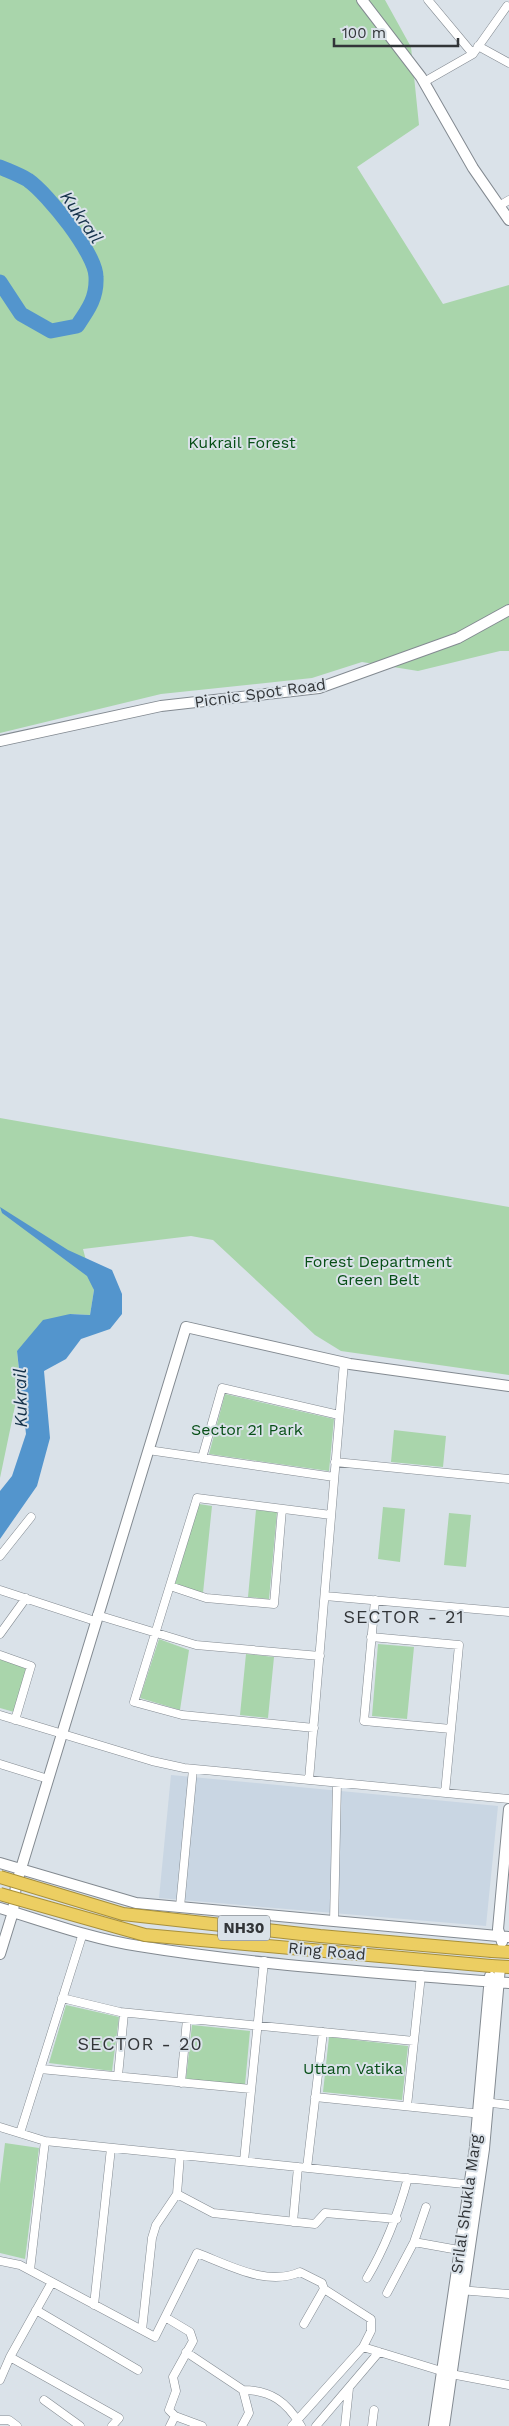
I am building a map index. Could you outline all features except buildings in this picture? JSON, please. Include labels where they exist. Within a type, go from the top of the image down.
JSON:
[{"type":"highway","name":"Ring Road","points":[[0,1877],[115,1912],[141,1916],[320,1936],[501,1951]]},
{"type":"highway","name":"Ring Road","points":[[0,1894],[144,1935],[500,1967]]},
{"type":"street","points":[[362,0],[424,82],[473,168],[509,220]]},
{"type":"street","points":[[428,0],[473,54]]},
{"type":"street","points":[[424,82],[473,54],[508,6]]},
{"type":"street","points":[[478,46],[509,63]]},
{"type":"street","points":[[499,206],[509,200]]},
{"type":"street","name":"Picnic Spot Road","points":[[0,742],[161,706],[319,688],[458,638],[509,610]]},
{"type":"street","points":[[0,1954],[13,1912],[16,1885],[186,1327],[344,1362],[509,1386]]},
{"type":"street","points":[[310,1780],[344,1362]]},
{"type":"street","points":[[202,1458],[222,1388],[339,1415]]},
{"type":"street","points":[[148,1450],[334,1476]]},
{"type":"street","points":[[335,1462],[509,1479]]},
{"type":"street","points":[[314,1728],[182,1715],[134,1702],[197,1498],[331,1516]]},
{"type":"street","points":[[170,1586],[206,1598],[274,1604],[282,1509]]},
{"type":"street","points":[[0,1556],[31,1517]]},
{"type":"street","points":[[0,1590],[196,1645],[320,1656]]},
{"type":"street","points":[[324,1596],[509,1612]]},
{"type":"street","points":[[0,1634],[26,1598]]},
{"type":"street","points":[[375,1600],[364,1721],[451,1729]]},
{"type":"street","points":[[371,1637],[459,1645],[445,1793]]},
{"type":"street","points":[[0,1655],[31,1666],[15,1720]]},
{"type":"street","points":[[0,1716],[152,1761],[193,1769],[509,1799]]},
{"type":"street","points":[[0,1764],[48,1779]]},
{"type":"street","points":[[180,1907],[193,1769]]},
{"type":"street","points":[[334,1921],[337,1782]]},
{"type":"street","points":[[501,1951],[509,1809]]},
{"type":"street","points":[[0,1863],[136,1903],[501,1935]]},
{"type":"street","points":[[16,1885],[1,1910],[138,1946],[264,1961],[499,1982]]},
{"type":"street","points":[[20,2133],[83,1933]]},
{"type":"street","points":[[244,2161],[264,1961]]},
{"type":"street","name":"Srilal Shukla Marg","points":[[434,2426],[446,2373],[459,2290],[474,2185],[500,1967]]},
{"type":"street","points":[[407,2106],[421,1975]]},
{"type":"street","points":[[62,1998],[124,2013],[414,2040]]},
{"type":"street","points":[[118,2076],[124,2013]]},
{"type":"street","points":[[181,2083],[187,2019]]},
{"type":"street","points":[[307,2168],[323,2032]]},
{"type":"street","points":[[40,2069],[251,2090]]},
{"type":"street","points":[[315,2096],[482,2114]]},
{"type":"street","points":[[483,2102],[509,2105]]},
{"type":"street","points":[[0,2127],[45,2141],[474,2185]]},
{"type":"street","points":[[30,2270],[45,2141]]},
{"type":"street","points":[[94,2304],[111,2148]]},
{"type":"street","points":[[142,2330],[152,2238],[156,2225],[177,2194],[180,2155]]},
{"type":"street","points":[[293,2222],[298,2167]]},
{"type":"street","points":[[367,2278],[383,2252],[397,2219],[408,2178]]},
{"type":"street","points":[[177,2194],[213,2213],[315,2224],[325,2213],[397,2219]]},
{"type":"street","points":[[387,2293],[414,2242],[426,2207]]},
{"type":"street","points":[[414,2242],[464,2251]]},
{"type":"street","points":[[0,2261],[20,2265],[155,2337],[197,2252],[252,2275],[266,2274],[286,2278],[300,2272],[322,2283],[324,2289],[371,2319],[371,2331],[363,2347],[297,2424],[285,2403],[272,2394],[243,2390],[186,2352]]},
{"type":"street","points":[[1,2377],[10,2357],[52,2282]]},
{"type":"street","points":[[304,2324],[324,2289]]},
{"type":"street","points":[[459,2290],[509,2294]]},
{"type":"street","points":[[36,2310],[138,2370]]},
{"type":"street","points":[[165,2317],[190,2332],[193,2341],[173,2377],[176,2392],[169,2410],[175,2416],[202,2426]]},
{"type":"street","points":[[363,2347],[446,2373],[509,2385]]},
{"type":"street","points":[[316,2426],[379,2352]]},
{"type":"street","points":[[10,2357],[119,2418],[112,2426]]},
{"type":"street","name":"Srilal Shukla Marg","points":[[444,2426],[446,2373]]},
{"type":"street","points":[[345,2426],[349,2387]]},
{"type":"street","points":[[242,2426],[249,2413],[243,2390]]},
{"type":"street","points":[[44,2400],[80,2426]]},
{"type":"street","points":[[372,2426],[374,2410]]},
{"type":"street","points":[[170,2426],[175,2416]]},
{"type":"street","points":[[1,2421],[10,2420],[17,2426]]},
{"type":"shaded area","points":[[171,1775],[498,1806],[486,1926],[159,1898]]},
{"type":"green space","name":"Kukrail Forest","points":[[0,0],[385,0],[411,47],[419,125],[357,167],[443,304],[509,285],[509,651],[500,651],[418,671],[362,662],[312,678],[161,694],[0,733]]},
{"type":"green space","name":"Forest Department Green Belt","points":[[0,1118],[509,1207],[509,1375],[341,1351],[315,1335],[213,1240],[191,1236],[83,1249],[94,1290],[90,1315],[70,1314],[17,1351],[20,1382],[0,1478]]},
{"type":"green space","name":"Sector 21 Park","points":[[225,1394],[334,1419],[329,1471],[209,1454]]},
{"type":"green space","points":[[394,1430],[446,1436],[443,1467],[391,1462]]},
{"type":"green space","points":[[199,1504],[212,1506],[203,1593],[175,1584]]},
{"type":"green space","points":[[383,1507],[405,1509],[400,1562],[378,1559]]},
{"type":"green space","points":[[256,1510],[277,1512],[269,1599],[248,1597]]},
{"type":"green space","points":[[449,1513],[471,1515],[466,1567],[444,1565]]},
{"type":"green space","points":[[159,1639],[189,1650],[180,1710],[140,1698]]},
{"type":"green space","points":[[378,1644],[414,1647],[407,1719],[372,1716]]},
{"type":"green space","points":[[246,1654],[274,1657],[268,1718],[240,1715]]},
{"type":"green space","points":[[0,1659],[27,1667],[14,1712],[0,1708]]},
{"type":"green space","points":[[66,2005],[119,2017],[112,2071],[49,2063]]},
{"type":"green space","points":[[192,2025],[250,2031],[245,2085],[186,2079]]},
{"type":"green space","name":"Uttam Vatika","points":[[329,2037],[408,2046],[402,2100],[323,2092]]},
{"type":"green space","points":[[5,2143],[39,2148],[25,2259],[0,2253],[0,2184]]},
{"type":"water","points":[[0,1207],[68,1250],[112,1270],[122,1294],[122,1314],[110,1329],[81,1339],[66,1359],[44,1371],[50,1438],[37,1486],[0,1539],[0,1491],[12,1476],[26,1434],[17,1351],[43,1320],[70,1314],[90,1315],[94,1290],[87,1276],[2,1213]]},
{"type":"waterway","name":"Kukrail","points":[[0,167],[28,180],[37,187],[70,225],[94,267],[96,284],[93,298],[77,326],[51,331],[21,314],[0,282]]},
{"type":"district","name":"SECTOR - 21","points":[[404,1616]]},
{"type":"district","name":"SECTOR - 20","points":[[140,2043]]}]
